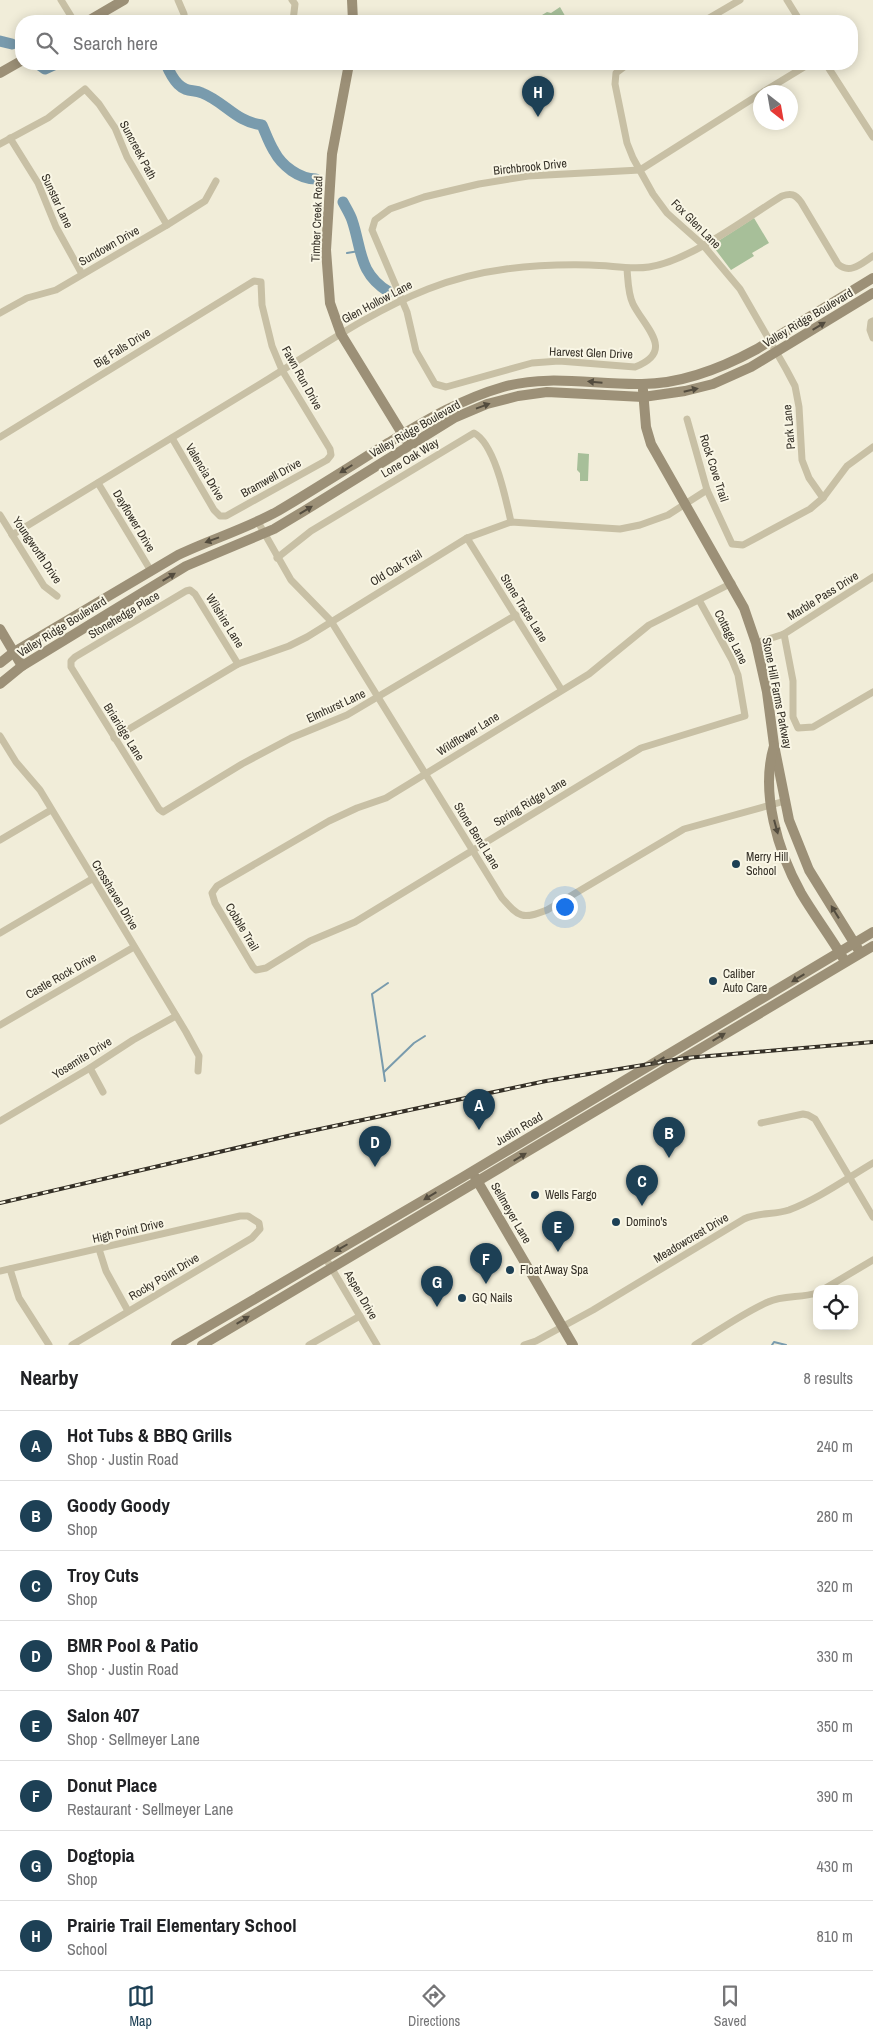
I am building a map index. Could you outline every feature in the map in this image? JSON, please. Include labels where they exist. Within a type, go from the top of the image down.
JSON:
[{"type":"main road","points":[[98,15],[124,0]]},
{"type":"main road","points":[[352,0],[353,15]]},
{"type":"main road","points":[[0,73],[15,64]]},
{"type":"main road","name":"Timber Creek Road","points":[[348,70],[333,142],[326,250],[330,303],[341,334],[410,445]]},
{"type":"main road","name":"Valley Ridge Boulevard","points":[[0,663],[14,652],[151,571],[201,544],[258,522],[403,434],[450,407],[474,396],[504,386],[551,380],[644,384],[675,380],[716,368],[739,359],[873,278]]},
{"type":"main road","name":"Valley Ridge Boulevard","points":[[0,684],[22,666],[186,566],[263,533],[304,511],[454,418],[487,404],[518,396],[547,392],[643,397],[685,391],[713,384],[752,367],[873,293]]},
{"type":"main road","name":"Stone Hill Farms Parkway","points":[[644,384],[643,397],[646,426],[651,444],[732,583],[744,608],[756,643],[767,692],[774,745],[789,820],[809,870],[861,954]]},
{"type":"main road","points":[[0,629],[22,666]]},
{"type":"main road","points":[[774,745],[769,762],[770,805],[787,864],[801,894],[846,963]]},
{"type":"main road","points":[[794,879],[809,870]]},
{"type":"main road","name":"Justin Road","points":[[176,1345],[472,1172],[873,932]]},
{"type":"main road","name":"Justin Road","points":[[202,1345],[873,946]]},
{"type":"main road","name":"Sellmeyer Lane","points":[[472,1172],[573,1345]]},
{"type":"main road","points":[[376,1241],[399,1220],[408,1215],[410,1208]]},
{"type":"street","points":[[61,0],[70,15]]},
{"type":"street","points":[[178,0],[184,15]]},
{"type":"street","points":[[292,0],[295,4],[294,15]]},
{"type":"street","points":[[714,15],[740,0]]},
{"type":"street","points":[[787,0],[796,15]]},
{"type":"street","name":"Fox Glen Lane","points":[[620,70],[616,73],[615,84],[627,143],[640,170],[667,214],[703,245],[740,289],[772,340],[777,352]]},
{"type":"street","name":"Birchbrook Drive","points":[[775,85],[799,70]]},
{"type":"street","points":[[830,70],[873,137]]},
{"type":"street","name":"Suncreek Path","points":[[10,138],[48,118],[85,89],[99,104],[114,128],[127,157],[166,225]]},
{"type":"street","name":"Birchbrook Drive","points":[[401,300],[372,230],[375,220],[390,209],[424,197],[479,184],[528,176],[640,170],[753,99]]},
{"type":"street","points":[[0,144],[10,138]]},
{"type":"street","name":"Sunstar Lane","points":[[10,138],[38,183],[56,227],[82,274]]},
{"type":"street","name":"Sundown Drive","points":[[0,314],[27,298],[56,290],[166,225],[205,200],[216,180]]},
{"type":"street","name":"Glen Hollow Lane","points":[[12,535],[341,334],[401,300],[430,288],[491,270],[525,266],[604,265],[626,269],[651,267],[684,257],[782,196],[791,193],[801,202],[838,264],[844,269],[851,269],[873,256]]},
{"type":"street","name":"Harvest Glen Drive","points":[[401,300],[407,312],[416,351],[433,380],[440,386],[446,387],[532,363],[559,361],[635,367],[652,357],[656,346],[651,331],[633,304],[626,269]]},
{"type":"street","name":"Fawn Run Drive","points":[[257,280],[262,284],[262,305],[272,346],[282,370],[330,448],[330,454]]},
{"type":"street","name":"Big Falls Drive","points":[[0,437],[257,280]]},
{"type":"street","points":[[873,321],[871,322],[870,330],[873,338]]},
{"type":"street","name":"Park Lane","points":[[777,352],[794,386],[799,407],[802,460],[809,478],[823,498]]},
{"type":"street","name":"Rock Cove Trail","points":[[687,419],[707,490],[732,544],[743,545],[810,509],[823,498]]},
{"type":"street","name":"Lone Oak Way","points":[[277,558],[311,531],[474,433],[483,441],[499,472],[511,522]]},
{"type":"street","name":"Valencia Drive","points":[[172,438],[214,510],[220,516]]},
{"type":"street","points":[[823,498],[847,466],[873,447]]},
{"type":"street","name":"Bramwell Drive","points":[[220,516],[226,516],[326,460],[330,454]]},
{"type":"street","name":"Dayflower Drive","points":[[98,483],[151,571]]},
{"type":"street","name":"Old Oak Trail","points":[[114,738],[238,664],[289,646],[307,637],[467,538],[511,522],[620,529],[657,520],[707,490]]},
{"type":"street","name":"Youngworth Drive","points":[[0,516],[44,586],[56,596]]},
{"type":"street","name":"Stone Bend Lane","points":[[258,522],[277,558],[296,587],[331,621],[472,850],[506,902],[516,913],[531,916],[547,910],[684,829],[785,801]]},
{"type":"street","name":"Stone Trace Lane","points":[[467,538],[561,689]]},
{"type":"street","name":"Marble Pass Drive","points":[[756,643],[784,634],[873,577]]},
{"type":"street","name":"Wildflower Lane","points":[[212,893],[217,886],[329,821],[357,808],[386,798],[561,689],[589,674],[643,629],[732,583]]},
{"type":"street","name":"Stonehedge Place","points":[[71,661],[186,590],[190,590]]},
{"type":"street","name":"Wilshire Lane","points":[[190,590],[195,594],[238,664]]},
{"type":"street","name":"Cottage Lane","points":[[699,600],[732,660],[738,675],[745,716]]},
{"type":"street","name":"Elmhurst Lane","points":[[163,812],[242,764],[283,742],[347,715],[516,615]]},
{"type":"street","points":[[784,634],[793,681],[793,717],[798,728],[813,727],[873,692]]},
{"type":"street","name":"Briaridge Lane","points":[[71,661],[71,667],[114,738],[159,809],[163,812]]},
{"type":"street","name":"Spring Ridge Lane","points":[[256,970],[266,968],[310,941],[355,922],[642,748],[745,716]]},
{"type":"street","name":"Crosshaven Drive","points":[[0,736],[3,747],[40,790],[176,1016],[199,1056],[198,1070]]},
{"type":"street","points":[[0,840],[51,810]]},
{"type":"street","points":[[0,933],[92,879]]},
{"type":"street","name":"Cobble Trail","points":[[212,893],[215,903],[256,970]]},
{"type":"street","name":"Castle Rock Drive","points":[[0,1025],[134,947]]},
{"type":"street","name":"Yosemite Drive","points":[[0,1121],[176,1016]]},
{"type":"street","points":[[90,1068],[103,1092]]},
{"type":"street","points":[[761,1123],[808,1115],[815,1119],[873,1217]]},
{"type":"street","name":"Meadowcrest Drive","points":[[524,1345],[536,1342],[593,1310],[744,1219],[754,1214],[788,1210],[873,1163]]},
{"type":"street","name":"High Point Drive","points":[[0,1272],[240,1216],[248,1216],[258,1224]]},
{"type":"street","name":"Rocky Point Drive","points":[[72,1345],[252,1238],[260,1229],[258,1224]]},
{"type":"street","points":[[99,1249],[106,1271],[128,1311]]},
{"type":"street","name":"Aspen Drive","points":[[325,1257],[377,1345]]},
{"type":"street","points":[[831,1285],[873,1260]]},
{"type":"street","points":[[10,1269],[19,1298],[48,1345]]},
{"type":"street","points":[[695,1345],[768,1302],[784,1297],[804,1297],[813,1294]]},
{"type":"street","points":[[309,1345],[360,1316]]},
{"type":"green space","points":[[560,7],[565,15],[542,15],[547,12],[551,13]]},
{"type":"green space","points":[[754,218],[769,243],[752,253],[754,256],[731,270],[712,245]]},
{"type":"green space","points":[[578,453],[589,454],[588,481],[580,481],[580,473],[577,470]]},
{"type":"waterway","points":[[0,41],[12,44]]},
{"type":"waterway","points":[[169,70],[181,87],[210,97],[245,120],[262,125],[277,157],[297,174],[316,179]]},
{"type":"waterway","points":[[343,202],[352,220],[366,269],[379,285],[389,292]]},
{"type":"waterway","points":[[347,253],[359,251]]},
{"type":"waterway","points":[[385,1081],[372,994],[388,983]]},
{"type":"waterway","points":[[384,1072],[414,1043],[425,1036]]},
{"type":"waterway","points":[[772,1345],[774,1342],[786,1345]]},
{"type":"railway","points":[[0,1203],[292,1135],[546,1081],[686,1058],[873,1042]]},
{"type":"place","name":"Prairie Trail Elementary School","points":[[538,117]]},
{"type":"place","name":"Merry Hill School","points":[[736,864]]},
{"type":"place","name":"Caliber Auto Care","points":[[713,981]]},
{"type":"place","name":"Hot Tubs & BBQ Grills","points":[[479,1130]]},
{"type":"place","name":"Goody Goody","points":[[669,1158]]},
{"type":"place","name":"BMR Pool & Patio","points":[[375,1167]]},
{"type":"place","name":"Wells Fargo","points":[[535,1195]]},
{"type":"place","name":"Troy Cuts","points":[[642,1206]]},
{"type":"place","name":"Domino's","points":[[616,1222]]},
{"type":"place","name":"Salon 407","points":[[558,1252]]},
{"type":"place","name":"Float Away Spa","points":[[510,1270]]},
{"type":"place","name":"Donut Place","points":[[486,1284]]},
{"type":"place","name":"GQ Nails","points":[[462,1298]]},
{"type":"place","name":"Dogtopia","points":[[437,1307]]}]
